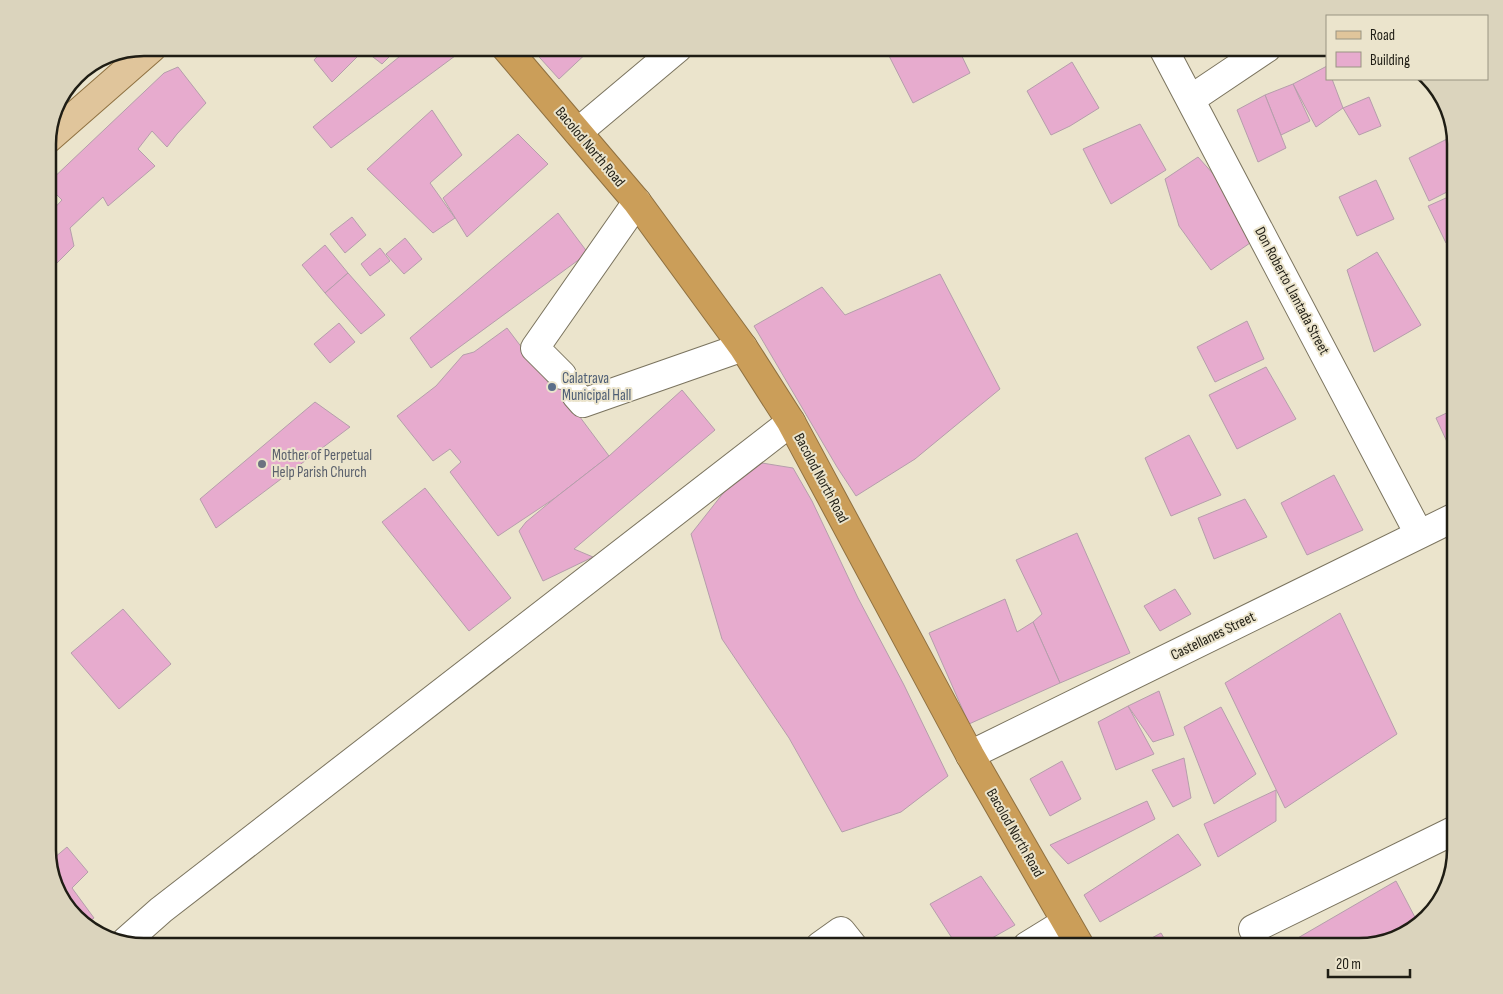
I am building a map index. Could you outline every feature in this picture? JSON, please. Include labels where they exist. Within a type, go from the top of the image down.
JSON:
[{"type":"highway","name":"Bacolod North Road","points":[[513,56],[637,202],[743,347],[791,422],[970,754],[1075,938]]},
{"type":"main road","points":[[57,131],[143,56]]},
{"type":"street","points":[[578,132],[668,56]]},
{"type":"street","name":"Don Roberto Llantada Street","points":[[1167,56],[1419,534]]},
{"type":"street","points":[[1191,99],[1254,56]]},
{"type":"street","points":[[637,202],[535,348],[583,403],[743,347]]},
{"type":"street","points":[[131,937],[161,910],[791,422]]},
{"type":"street","name":"Castellanes Street","points":[[970,754],[1447,521]]},
{"type":"street","points":[[1253,929],[1447,834]]},
{"type":"street","points":[[1040,938],[1066,922]]},
{"type":"street","points":[[832,938],[841,932],[846,938]]},
{"type":"building","points":[[318,56],[358,56],[332,82],[314,60]]},
{"type":"building","points":[[372,56],[390,56],[382,64]]},
{"type":"building","points":[[400,56],[455,56],[331,148],[313,127]]},
{"type":"building","points":[[538,56],[583,56],[559,79]]},
{"type":"building","points":[[889,56],[962,56],[970,73],[913,103]]},
{"type":"building","points":[[1072,62],[1099,108],[1051,135],[1027,91]]},
{"type":"building","points":[[178,67],[206,103],[167,147],[152,131],[138,149],[155,166],[108,206],[103,197],[70,228],[74,246],[56,264],[56,206],[62,200],[56,194],[56,175],[164,73]]},
{"type":"building","points":[[1326,67],[1326,80],[1332,80],[1343,108],[1316,127],[1293,84]]},
{"type":"building","points":[[1293,84],[1310,121],[1281,135],[1265,95]]},
{"type":"building","points":[[1265,95],[1286,148],[1258,162],[1237,110]]},
{"type":"building","points":[[1369,97],[1381,126],[1359,135],[1343,108]]},
{"type":"building","points":[[432,110],[462,155],[430,183],[455,218],[433,233],[367,169]]},
{"type":"building","points":[[1140,124],[1166,170],[1111,204],[1083,149]]},
{"type":"building","points":[[518,134],[548,164],[467,237],[443,198]]},
{"type":"building","points":[[1447,139],[1447,192],[1429,201],[1409,158]]},
{"type":"building","points":[[1198,157],[1242,206],[1250,243],[1211,270],[1179,226],[1165,179]]},
{"type":"building","points":[[1376,180],[1394,219],[1357,236],[1339,197]]},
{"type":"building","points":[[1447,198],[1447,243],[1446,243],[1428,206]]},
{"type":"building","points":[[558,213],[588,253],[431,368],[410,338]]},
{"type":"building","points":[[352,217],[366,235],[345,253],[330,234]]},
{"type":"building","points":[[405,238],[422,259],[404,274],[386,254]]},
{"type":"building","points":[[325,245],[348,273],[325,293],[302,265]]},
{"type":"building","points":[[380,248],[390,261],[370,276],[361,264]]},
{"type":"building","points":[[1377,252],[1421,325],[1374,352],[1347,270]]},
{"type":"building","points":[[348,273],[385,315],[361,334],[325,293]]},
{"type":"building","points":[[940,274],[1000,389],[915,459],[856,496],[754,326],[822,287],[845,315]]},
{"type":"building","points":[[1247,321],[1264,359],[1215,382],[1197,347]]},
{"type":"building","points":[[339,323],[355,342],[330,363],[314,344]]},
{"type":"building","points":[[507,328],[550,385],[562,375],[568,401],[609,456],[555,498],[498,536],[450,472],[461,462],[450,449],[433,461],[397,416],[436,386],[463,355],[474,352]]},
{"type":"building","points":[[1266,367],[1296,419],[1237,449],[1209,395]]},
{"type":"building","points":[[682,390],[715,430],[574,549],[593,557],[543,581],[519,531],[526,522],[609,456]]},
{"type":"building","points":[[315,402],[350,427],[216,528],[200,499]]},
{"type":"building","points":[[1447,413],[1447,442],[1436,418]]},
{"type":"building","points":[[1189,435],[1221,495],[1171,516],[1145,458]]},
{"type":"building","points":[[762,463],[793,468],[812,501],[858,598],[904,685],[948,776],[901,812],[842,832],[789,738],[722,639],[691,534],[728,487]]},
{"type":"building","points":[[1334,475],[1363,530],[1307,555],[1281,503]]},
{"type":"building","points":[[425,488],[511,598],[469,631],[382,522]]},
{"type":"building","points":[[1245,499],[1267,537],[1214,559],[1198,518]]},
{"type":"building","points":[[1077,533],[1130,653],[1060,683],[1033,622],[1042,614],[1016,560]]},
{"type":"building","points":[[1175,589],[1191,614],[1160,631],[1144,606]]},
{"type":"building","points":[[1005,599],[1017,632],[1033,622],[1060,683],[969,724],[929,633]]},
{"type":"building","points":[[123,609],[171,664],[119,709],[71,653]]},
{"type":"building","points":[[1340,613],[1397,734],[1285,808],[1225,683]]},
{"type":"building","points":[[1159,691],[1174,735],[1153,742],[1128,706]]},
{"type":"building","points":[[1128,706],[1154,754],[1116,770],[1098,722]]},
{"type":"building","points":[[1221,707],[1256,774],[1214,804],[1184,727]]},
{"type":"building","points":[[1184,758],[1191,798],[1173,807],[1152,770]]},
{"type":"building","points":[[1062,761],[1081,799],[1050,816],[1030,779]]},
{"type":"building","points":[[1276,790],[1276,821],[1218,857],[1204,824]]},
{"type":"building","points":[[1147,801],[1155,819],[1068,864],[1050,845]]},
{"type":"building","points":[[1178,834],[1201,865],[1100,922],[1084,895]]},
{"type":"building","points":[[67,847],[88,872],[72,888],[94,918],[91,920],[78,908],[68,894],[61,878],[56,856]]},
{"type":"building","points":[[981,876],[1015,925],[992,938],[952,938],[930,904]]},
{"type":"building","points":[[1396,881],[1415,917],[1392,931],[1370,937],[1298,938]]},
{"type":"building","points":[[1161,933],[1164,938],[1152,938]]},
{"type":"place","name":"Calatrava Municipal Hall","points":[[552,387]]},
{"type":"place","name":"Mother of Perpetual Help Parish Church","points":[[262,464]]}]
